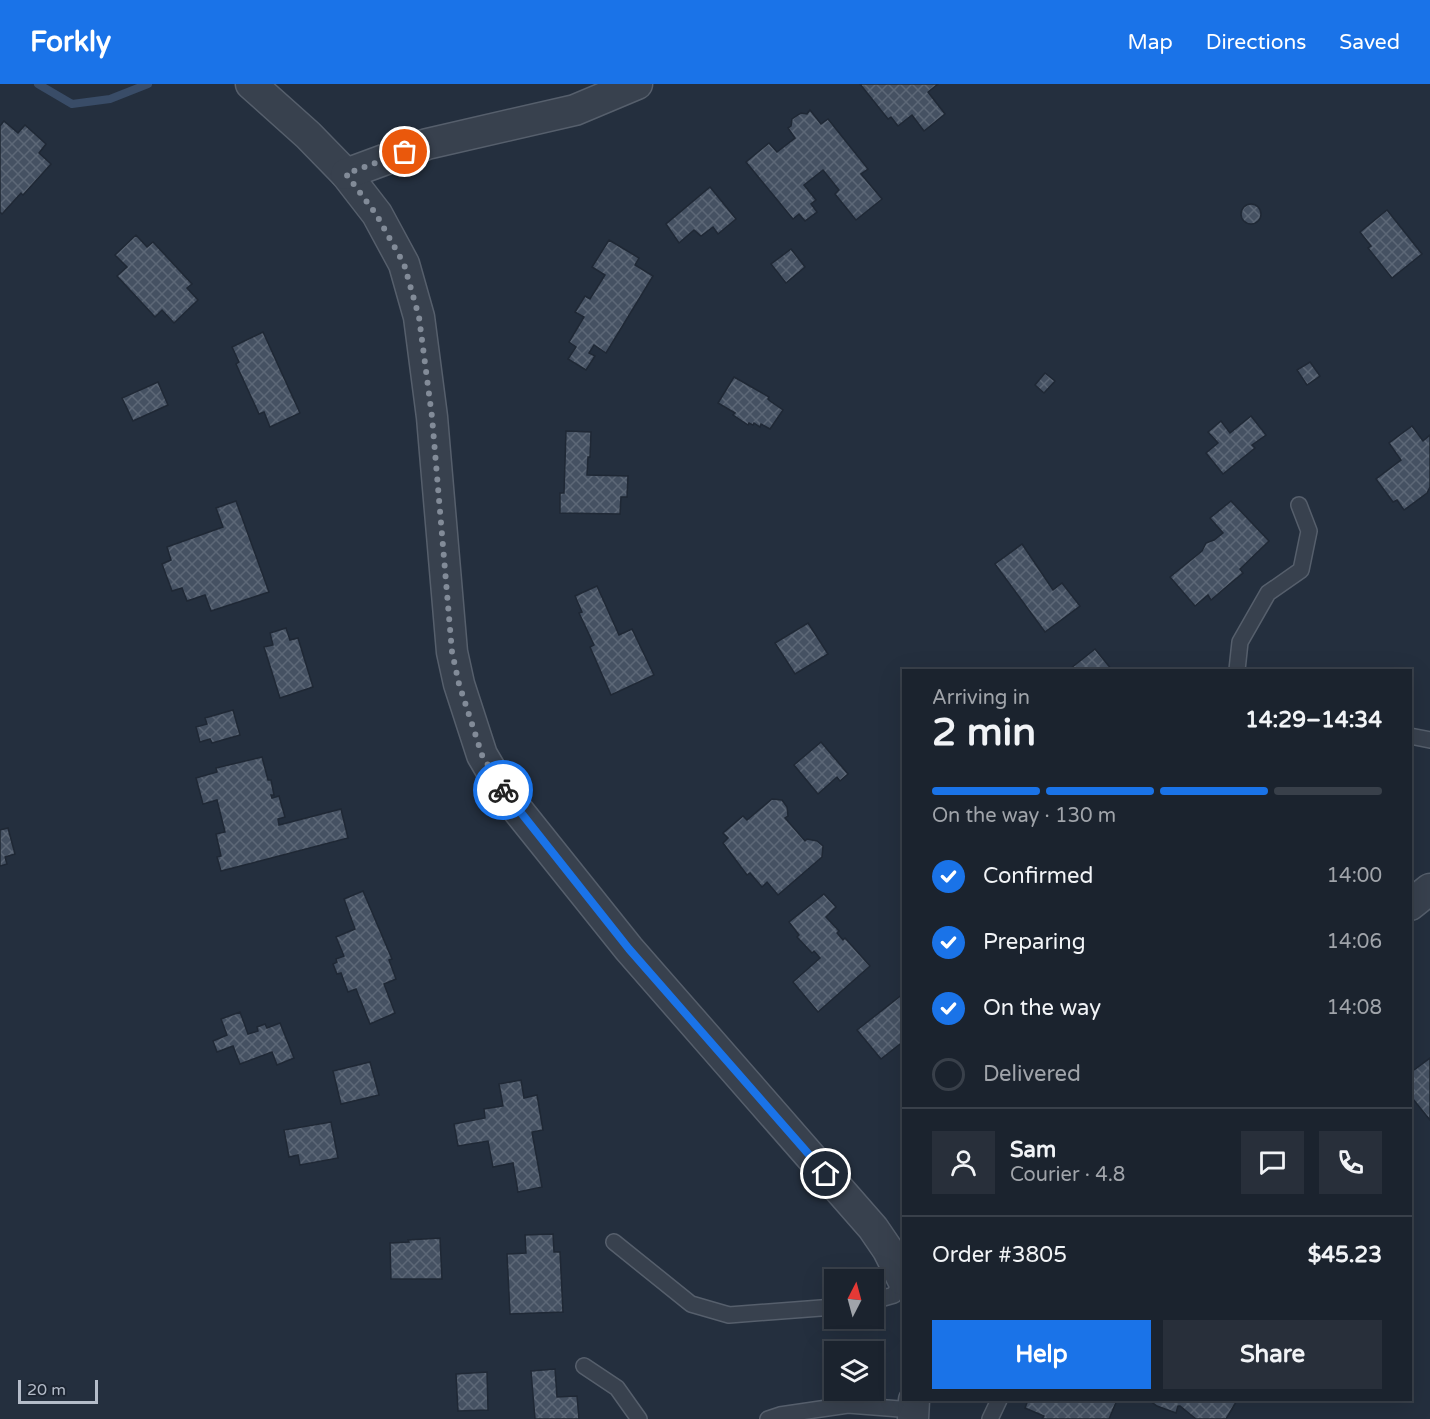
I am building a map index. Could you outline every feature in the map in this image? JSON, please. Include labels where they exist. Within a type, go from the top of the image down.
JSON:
[{"type":"street","points":[[251,84],[308,135],[346,174],[376,214],[404,264],[419,317],[432,417],[452,652],[459,684],[482,755],[506,794],[629,949],[873,1228],[902,1277]]},
{"type":"street","points":[[346,174],[427,144],[575,110],[637,84]]},
{"type":"street","points":[[1412,903],[1430,889]]},
{"type":"lane","points":[[1237,669],[1240,642],[1268,593],[1300,570],[1309,531],[1299,505]]},
{"type":"lane","points":[[1412,736],[1430,740]]},
{"type":"lane","points":[[614,1242],[691,1304],[729,1315],[824,1308]]},
{"type":"lane","points":[[884,1297],[894,1295],[902,1281]]},
{"type":"lane","points":[[584,1366],[617,1388],[639,1419]]},
{"type":"lane","points":[[990,1419],[999,1401]]},
{"type":"lane","points":[[768,1419],[780,1414],[848,1405],[913,1410]]},
{"type":"building","points":[[860,84],[938,84],[928,92],[945,114],[924,131],[912,115],[898,126],[891,117],[888,119]]},
{"type":"building","points":[[810,110],[821,124],[828,119],[868,169],[861,174],[882,199],[856,220],[835,194],[839,190],[823,170],[804,185],[816,200],[811,204],[817,212],[805,221],[799,214],[793,219],[746,162],[769,143],[777,152],[795,138],[788,128],[791,126],[792,119],[801,113],[807,114]]},
{"type":"building","points":[[4,121],[18,133],[25,125],[46,144],[39,153],[51,164],[2,214],[0,212],[0,126]]},
{"type":"building","points":[[710,187],[736,219],[718,234],[713,227],[701,236],[694,230],[679,243],[666,224]]},
{"type":"building","points":[[1251,204],[1258,207],[1261,214],[1258,221],[1251,224],[1244,221],[1241,214],[1244,207]]},
{"type":"building","points":[[1387,210],[1422,254],[1392,278],[1368,248],[1371,246],[1360,232]]},
{"type":"building","points":[[136,235],[147,247],[153,242],[192,284],[187,288],[198,300],[174,323],[162,310],[155,317],[117,276],[127,267],[115,255]]},
{"type":"building","points":[[609,240],[639,258],[635,265],[653,276],[606,353],[594,345],[589,353],[595,356],[586,370],[568,359],[576,347],[569,342],[584,317],[575,312],[585,296],[590,299],[605,275],[592,267]]},
{"type":"building","points":[[791,249],[805,267],[786,283],[771,264]]},
{"type":"building","points":[[263,332],[300,413],[270,427],[264,412],[259,414],[236,364],[239,362],[232,347]]},
{"type":"building","points":[[1310,362],[1320,376],[1307,385],[1297,370]]},
{"type":"building","points":[[1045,373],[1055,381],[1044,393],[1035,385]]},
{"type":"building","points":[[734,377],[769,397],[770,401],[783,410],[770,429],[761,424],[760,427],[754,423],[748,425],[733,415],[735,413],[718,403]]},
{"type":"building","points":[[158,382],[168,405],[133,421],[122,398]]},
{"type":"building","points":[[1251,416],[1266,435],[1252,445],[1255,448],[1223,474],[1206,453],[1218,443],[1208,432],[1221,421],[1230,433]]},
{"type":"building","points":[[1412,426],[1423,441],[1430,435],[1430,487],[1427,493],[1404,510],[1397,500],[1393,502],[1376,479],[1401,460],[1389,443]]},
{"type":"building","points":[[566,431],[591,432],[587,475],[628,476],[627,497],[621,497],[620,514],[560,513],[560,493],[564,493]]},
{"type":"building","points":[[236,501],[269,592],[211,611],[205,595],[187,601],[182,588],[172,591],[162,564],[171,560],[167,547],[223,527],[216,508]]},
{"type":"building","points":[[1231,501],[1269,541],[1240,569],[1243,573],[1211,600],[1208,595],[1195,606],[1170,577],[1202,551],[1206,543],[1223,533],[1210,518]]},
{"type":"building","points":[[1022,544],[1053,590],[1062,583],[1080,606],[1045,632],[995,564]]},
{"type":"building","points":[[597,586],[619,635],[632,629],[654,675],[611,695],[590,647],[594,645],[579,613],[582,612],[575,596]]},
{"type":"building","points":[[808,623],[828,654],[795,674],[775,643]]},
{"type":"building","points":[[286,628],[290,640],[298,638],[313,687],[280,698],[264,647],[273,645],[270,633]]},
{"type":"building","points":[[1095,649],[1111,669],[1070,669]]},
{"type":"building","points":[[233,710],[240,735],[212,743],[210,739],[200,742],[196,727],[207,724],[205,718]]},
{"type":"building","points":[[821,742],[848,774],[840,781],[837,777],[818,794],[794,765]]},
{"type":"building","points":[[262,757],[268,780],[271,780],[274,795],[271,795],[272,798],[279,796],[285,817],[278,819],[279,825],[341,809],[348,838],[221,871],[217,857],[221,856],[216,834],[225,832],[217,800],[203,804],[196,778],[217,772],[216,768]]},
{"type":"building","points":[[772,799],[782,800],[787,807],[788,816],[785,818],[805,841],[807,839],[817,841],[823,846],[822,857],[778,895],[767,882],[762,887],[750,873],[747,875],[723,843],[728,838],[723,833],[743,816],[747,820]]},
{"type":"building","points":[[8,828],[15,854],[5,857],[7,864],[0,866],[0,830]]},
{"type":"building","points":[[363,891],[392,959],[389,960],[396,979],[384,984],[395,1013],[370,1024],[356,989],[348,992],[341,973],[337,974],[333,964],[337,962],[336,959],[344,956],[336,937],[355,929],[344,899]]},
{"type":"building","points":[[824,894],[836,907],[826,917],[839,931],[837,933],[843,940],[845,938],[870,966],[818,1012],[793,982],[820,958],[797,937],[799,935],[789,922]]},
{"type":"building","points":[[902,995],[902,1047],[900,1044],[881,1059],[857,1030]]},
{"type":"building","points":[[240,1012],[248,1034],[258,1031],[257,1027],[265,1024],[267,1028],[280,1023],[294,1058],[277,1065],[272,1052],[240,1064],[233,1046],[217,1052],[213,1041],[227,1035],[221,1019]]},
{"type":"building","points":[[1430,1058],[1430,1120],[1412,1100],[1412,1072]]},
{"type":"building","points":[[370,1062],[379,1095],[341,1104],[333,1071]]},
{"type":"building","points":[[521,1080],[524,1098],[537,1095],[543,1130],[532,1132],[542,1187],[518,1192],[513,1163],[493,1167],[488,1141],[458,1146],[454,1124],[485,1118],[484,1109],[503,1106],[499,1084]]},
{"type":"building","points":[[331,1122],[338,1158],[300,1165],[298,1155],[289,1157],[284,1130]]},
{"type":"building","points":[[553,1234],[554,1252],[560,1252],[563,1312],[510,1314],[507,1254],[526,1253],[525,1235]]},
{"type":"building","points":[[440,1238],[442,1279],[391,1279],[390,1243]]},
{"type":"building","points":[[555,1369],[557,1397],[577,1396],[579,1419],[535,1419],[531,1371]]},
{"type":"building","points":[[487,1372],[488,1410],[458,1411],[456,1374]]},
{"type":"building","points":[[1028,1401],[1117,1401],[1109,1419],[1042,1419],[1044,1416],[1025,1408]]},
{"type":"building","points":[[1150,1401],[1236,1402],[1226,1419],[1196,1419],[1180,1406],[1176,1413]]},
{"type":"waterway","points":[[38,84],[72,104],[110,99],[148,84]]},
{"type":"way so far","points":[[405,152],[346,174],[376,214],[404,264],[419,317],[432,417],[452,652],[459,684],[482,755],[503,790]]},
{"type":"route","points":[[503,790],[629,949],[826,1174]]}]
